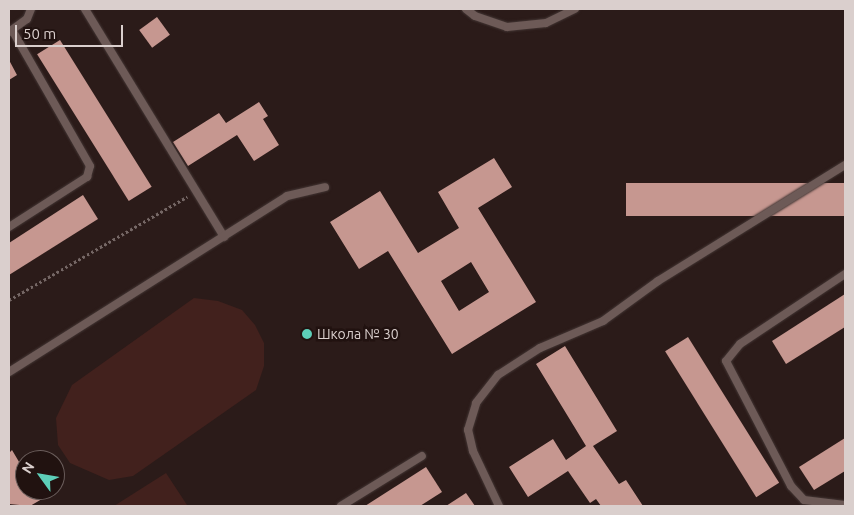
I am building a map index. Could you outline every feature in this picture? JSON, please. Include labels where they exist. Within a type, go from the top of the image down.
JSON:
[{"type":"lane","points":[[9,228],[87,177],[90,166],[10,31],[27,19],[31,9]]},
{"type":"lane","points":[[85,9],[224,236]]},
{"type":"lane","points":[[466,9],[475,16],[506,27],[546,23],[575,9]]},
{"type":"lane","points":[[498,506],[473,451],[468,430],[476,403],[498,375],[540,348],[603,321],[658,281],[845,165]]},
{"type":"lane","points":[[9,372],[287,196],[325,187]]},
{"type":"lane","points":[[845,274],[740,344],[729,353],[726,361],[791,486],[804,500],[845,504]]},
{"type":"lane","points":[[341,506],[422,456]]},
{"type":"path","points":[[9,300],[196,192]]},
{"type":"shaded area","points":[[194,298],[218,301],[242,310],[255,325],[264,343],[264,366],[256,390],[133,476],[109,480],[70,463],[65,456],[65,450],[61,450],[58,445],[56,418],[72,385]]},
{"type":"shaded area","points":[[166,473],[187,505],[114,506]]},
{"type":"building","points":[[157,17],[170,35],[152,48],[139,30]]},
{"type":"building","points":[[60,40],[152,187],[129,201],[37,54]]},
{"type":"building","points":[[9,60],[17,75],[9,80]]},
{"type":"building","points":[[259,102],[268,116],[263,119],[279,145],[254,161],[237,135],[188,166],[173,142],[219,113],[226,123]]},
{"type":"building","points":[[494,158],[512,187],[478,208],[536,302],[452,354],[388,251],[359,269],[330,222],[380,191],[418,253],[459,228],[438,192]],"holes":[[[471,262],[489,292],[459,311],[441,281]]]},
{"type":"building","points":[[626,183],[845,183],[845,216],[626,216]]},
{"type":"building","points":[[83,195],[98,219],[9,275],[9,243]]},
{"type":"building","points":[[845,294],[845,327],[786,364],[772,341]]},
{"type":"building","points":[[688,337],[779,483],[756,497],[665,351]]},
{"type":"building","points":[[565,346],[617,431],[593,446],[619,484],[626,480],[643,506],[601,506],[596,499],[590,503],[568,471],[528,497],[509,467],[553,439],[566,460],[586,446],[536,364]]},
{"type":"building","points":[[845,438],[845,471],[814,490],[799,467]]},
{"type":"building","points":[[12,450],[15,455],[15,500],[40,500],[30,506],[9,504],[9,453]]},
{"type":"building","points":[[426,467],[442,492],[420,506],[365,506]]},
{"type":"building","points":[[466,493],[475,506],[446,506]]},
{"type":"place","name":"Школа № 30","points":[[307,334]]}]
